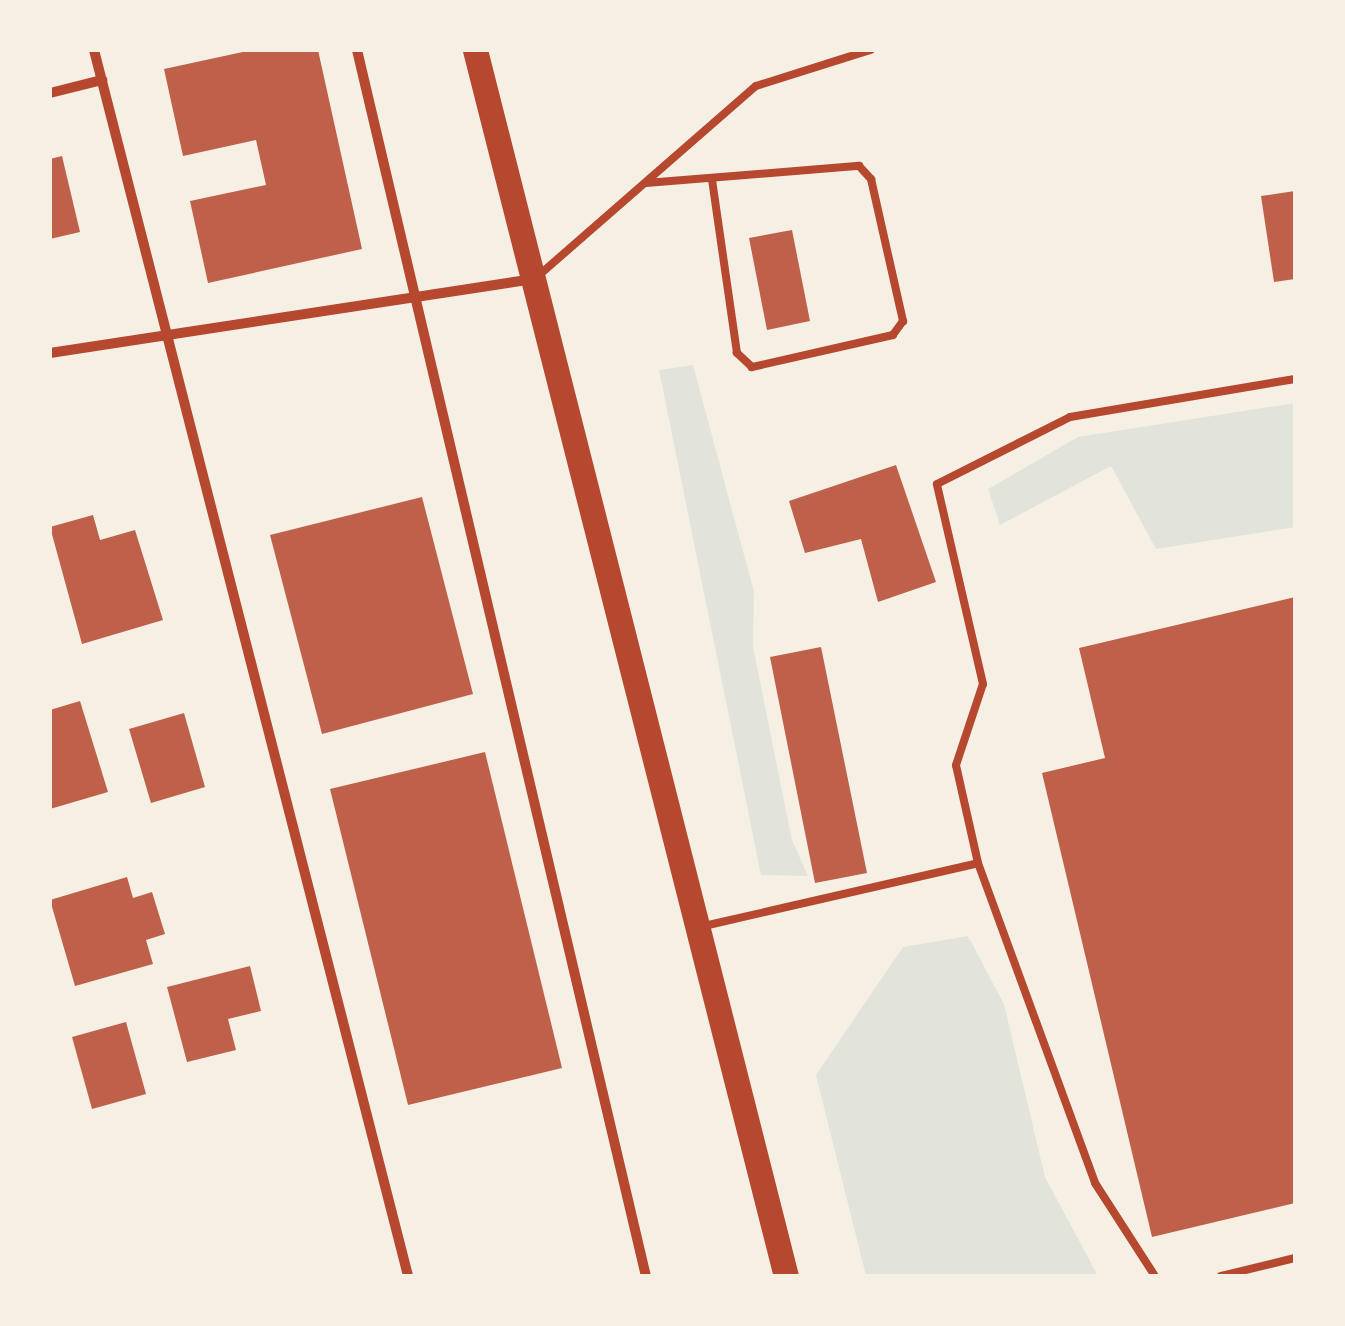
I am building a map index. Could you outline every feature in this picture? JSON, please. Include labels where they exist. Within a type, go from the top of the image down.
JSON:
[{"type":"main road","points":[[475,50],[694,928],[786,1276]]},
{"type":"street","points":[[94,50],[171,330],[408,1276]]},
{"type":"street","points":[[357,50],[421,294],[646,1276]]},
{"type":"street","points":[[50,93],[102,80]]},
{"type":"street","points":[[50,353],[171,330],[535,279]]},
{"type":"lane","points":[[535,279],[756,86],[870,50]]},
{"type":"lane","points":[[646,182],[858,166],[870,179],[903,322],[893,335],[752,367],[737,353],[712,180]]},
{"type":"lane","points":[[1155,1276],[1095,1183],[978,863],[956,765],[983,684],[937,484],[1070,417],[1295,379]]},
{"type":"lane","points":[[694,928],[847,900],[978,863]]},
{"type":"lane","points":[[1221,1276],[1295,1258]]},
{"type":"shaded area","points":[[693,365],[754,592],[753,647],[792,840],[808,876],[761,875],[659,370]]},
{"type":"shaded area","points":[[1295,403],[1295,527],[1156,549],[1111,466],[1000,525],[988,489],[1078,437]]},
{"type":"shaded area","points":[[968,936],[1004,1004],[1045,1177],[1098,1276],[866,1276],[816,1075],[903,947]]},
{"type":"building","points":[[252,50],[318,50],[362,249],[208,283],[190,201],[266,185],[256,140],[183,156],[164,69]]},
{"type":"building","points":[[62,156],[80,232],[50,239],[50,159]]},
{"type":"building","points":[[1295,191],[1295,279],[1274,282],[1261,196]]},
{"type":"building","points":[[792,230],[810,321],[767,330],[749,238]]},
{"type":"building","points":[[896,465],[936,582],[878,602],[861,539],[805,553],[789,501]]},
{"type":"building","points":[[422,497],[473,694],[322,734],[270,535]]},
{"type":"building","points":[[93,515],[100,540],[135,530],[163,620],[82,644],[50,527]]},
{"type":"building","points":[[1295,597],[1295,1203],[1152,1237],[1042,773],[1105,758],[1079,648]]},
{"type":"building","points":[[821,647],[867,873],[815,883],[770,657]]},
{"type":"building","points":[[80,701],[108,792],[50,809],[50,710]]},
{"type":"building","points":[[184,713],[205,787],[151,803],[129,729]]},
{"type":"building","points":[[485,752],[562,1068],[408,1105],[330,789]]},
{"type":"building","points":[[127,877],[133,898],[152,892],[165,934],[146,940],[153,964],[75,986],[50,900]]},
{"type":"building","points":[[250,966],[261,1011],[228,1019],[236,1050],[187,1062],[167,987]]},
{"type":"building","points":[[126,1022],[146,1094],[92,1109],[72,1037]]}]
